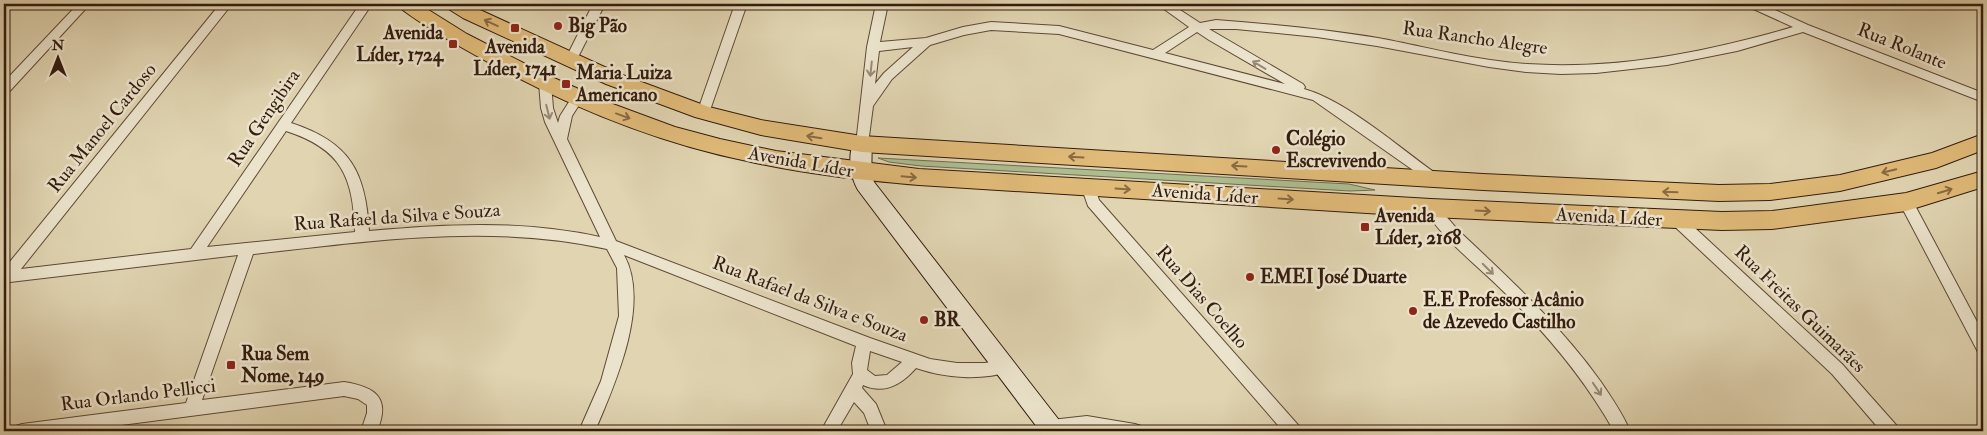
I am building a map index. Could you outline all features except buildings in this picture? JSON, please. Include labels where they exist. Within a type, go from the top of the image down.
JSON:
[{"type":"main road","name":"Avenida Líder","points":[[407,4],[448,32],[545,83],[604,110],[692,140],[764,157],[860,172],[919,178],[1088,186],[1431,208],[1677,220],[1772,220],[1906,202],[1983,179]]},
{"type":"main road","name":"Avenida Líder","points":[[457,5],[572,60],[647,93],[703,112],[786,133],[862,144],[1601,188],[1719,193],[1770,192],[1840,183],[1936,160],[1983,142]]},
{"type":"main road","points":[[862,144],[860,172],[871,192],[1053,429]]},
{"type":"main road","points":[[1431,208],[1435,196],[1454,189],[1574,194],[1601,188]]},
{"type":"street","points":[[4,90],[84,4]]},
{"type":"street","name":"Rua Manoel Cardoso","points":[[6,278],[226,4]]},
{"type":"street","name":"Rua Gengibira","points":[[195,254],[366,4]]},
{"type":"street","points":[[572,60],[599,4]]},
{"type":"street","points":[[703,112],[741,4]]},
{"type":"street","points":[[862,144],[873,47],[882,4]]},
{"type":"street","points":[[1163,4],[1197,27],[1317,97],[1364,128],[1430,178]]},
{"type":"street","name":"Rua Rolante","points":[[1753,4],[1804,28],[1983,98]]},
{"type":"street","name":"Rua Rancho Alegre","points":[[1197,27],[1216,24],[1292,30],[1375,42],[1525,68],[1556,69],[1618,66],[1675,59],[1767,39],[1804,28]]},
{"type":"street","points":[[873,47],[926,42],[963,31],[991,26],[1059,30],[1317,97]]},
{"type":"street","points":[[1156,54],[1197,27]]},
{"type":"street","points":[[867,105],[888,76],[926,42]]},
{"type":"street","points":[[545,83],[549,115],[599,221],[624,268],[626,316],[621,339],[609,381],[587,431]]},
{"type":"street","points":[[561,139],[566,116],[578,97]]},
{"type":"street","points":[[282,125],[304,131],[326,143],[346,161],[358,188],[362,237]]},
{"type":"street","name":"Rua Dias Coelho","points":[[1088,186],[1092,202],[1293,431]]},
{"type":"street","points":[[1906,202],[1983,348]]},
{"type":"street","points":[[1431,208],[1444,225],[1562,343],[1582,366],[1608,404],[1622,431]]},
{"type":"street","name":"Rua Freitas Guimarães","points":[[1677,220],[1837,369],[1891,431]]},
{"type":"street","name":"Rua Rafael da Silva e Souza","points":[[6,278],[195,254],[362,237],[447,230],[501,229],[553,232],[584,237],[613,245],[865,343],[930,366],[957,370],[985,370],[1006,366]]},
{"type":"street","points":[[192,408],[248,248]]},
{"type":"street","points":[[829,431],[857,382],[859,362],[865,343]]},
{"type":"street","points":[[857,382],[886,382],[900,376],[913,360]]},
{"type":"street","points":[[857,382],[879,431]]},
{"type":"street","name":"Rua Orlando Pellicci","points":[[22,431],[344,389],[360,391],[369,396],[376,407],[370,431]]},
{"type":"street","points":[[1053,429],[1087,423],[1135,431]]},
{"type":"green space","points":[[878,158],[1349,184],[1375,190],[1350,191],[921,166],[889,162]]},
{"type":"place","name":"Big Pão","points":[[558,26]]},
{"type":"place","name":"Avenida Líder, 1741","points":[[515,28]]},
{"type":"place","name":"Avenida Líder, 1724","points":[[453,44]]},
{"type":"place","name":"Maria Luiza Americano","points":[[566,84]]},
{"type":"place","name":"Colégio Escrevivendo","points":[[1276,150]]},
{"type":"place","name":"Avenida Líder, 2168","points":[[1365,227]]},
{"type":"place","name":"EMEI José Duarte","points":[[1250,277]]},
{"type":"place","name":"E.E Professor Acânio de Azevedo Castilho","points":[[1413,311]]},
{"type":"place","name":"BR","points":[[924,320]]},
{"type":"place","name":"Rua Sem Nome, 149","points":[[231,365]]}]
